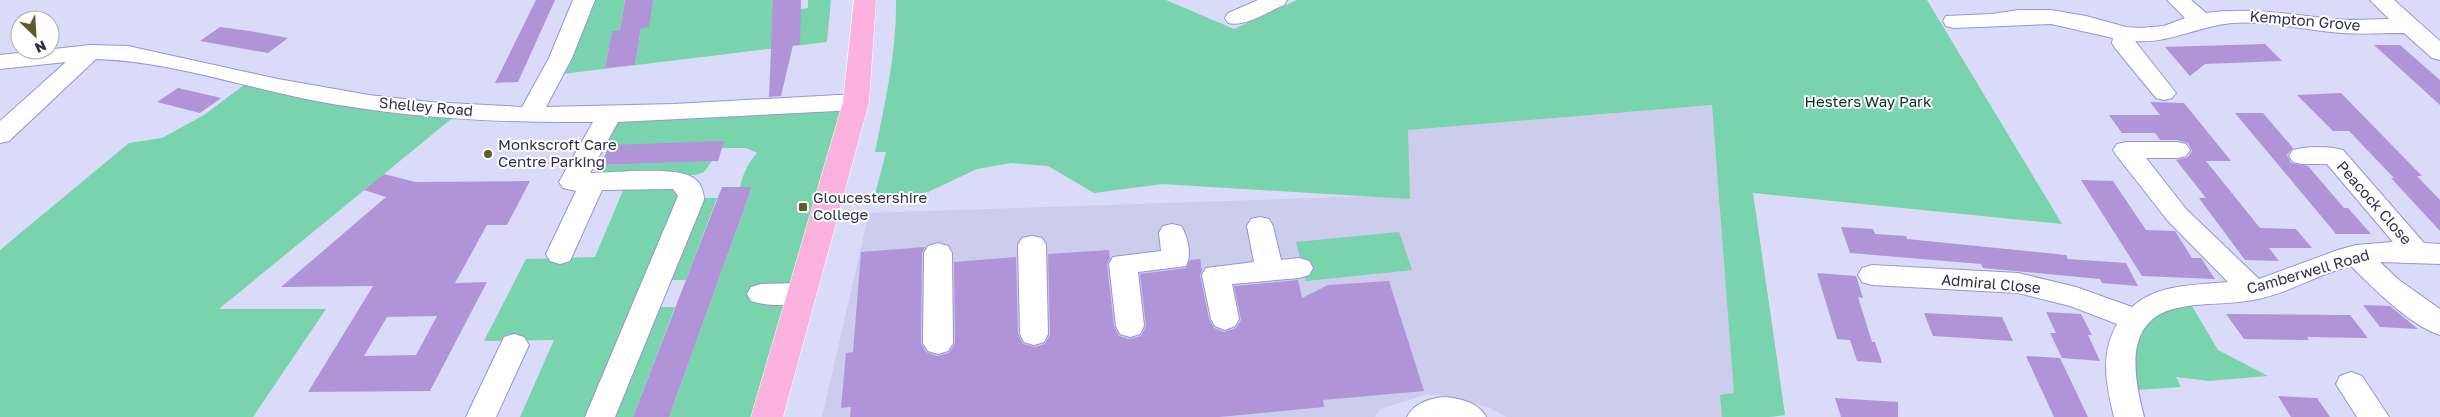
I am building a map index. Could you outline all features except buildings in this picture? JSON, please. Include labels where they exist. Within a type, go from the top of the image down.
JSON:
[{"type":"main road","points":[[768,417],[800,293],[856,102],[865,0]]},
{"type":"street","points":[[530,114],[554,75],[572,36],[584,0]]},
{"type":"street","points":[[1236,18],[1276,0]]},
{"type":"street","points":[[2048,0],[2067,19]]},
{"type":"street","points":[[2178,0],[2202,20]]},
{"type":"street","points":[[2381,0],[2440,53]]},
{"type":"street","name":"Kempton Grove","points":[[1954,21],[1992,21],[2034,17],[2067,19],[2125,34],[2167,32],[2202,20],[2250,16],[2334,26],[2409,26]]},
{"type":"street","points":[[2125,34],[2123,43],[2164,93]]},
{"type":"street","points":[[0,136],[90,52]]},
{"type":"street","name":"Shelley Road","points":[[0,62],[90,52],[128,53],[368,103],[461,111],[609,115],[856,102]]},
{"type":"street","points":[[600,417],[691,200],[689,188],[683,182],[676,180],[572,182],[609,115]]},
{"type":"street","points":[[2178,150],[2126,150],[2178,215],[2253,290]]},
{"type":"street","name":"Peacock Close","points":[[2302,156],[2334,156],[2428,252]]},
{"type":"street","points":[[560,254],[593,182]]},
{"type":"street","points":[[1260,226],[1269,271]]},
{"type":"street","points":[[1130,326],[1123,264],[1176,259],[1172,233]]},
{"type":"street","points":[[1032,245],[1034,334]]},
{"type":"street","name":"Camberwell Road","points":[[2129,417],[2122,390],[2120,350],[2123,339],[2136,319],[2157,304],[2171,298],[2253,290],[2292,280],[2322,265],[2356,255],[2428,252]]},
{"type":"street","points":[[938,253],[938,343]]},
{"type":"street","points":[[2356,255],[2389,287],[2440,324]]},
{"type":"street","points":[[1225,319],[1216,275],[1299,268]]},
{"type":"street","name":"Admiral Close","points":[[1872,274],[2018,283],[2076,297],[2136,319]]},
{"type":"street","points":[[761,294],[800,293]]},
{"type":"street","points":[[481,417],[514,345]]},
{"type":"street","points":[[2350,384],[2374,417]]},
{"type":"street","points":[[1422,417],[1442,409],[1459,412],[1471,417]]},
{"type":"shaded area","points":[[1712,105],[1753,193],[1785,415],[1769,417],[1507,417],[1487,407],[1456,398],[1428,394],[1380,409],[1375,417],[822,417],[869,213],[1404,195],[1408,130]]},
{"type":"green space","points":[[584,0],[625,0],[620,30],[612,31],[605,68],[635,65],[641,28],[653,0],[781,0],[772,48],[799,44],[800,9],[808,8],[808,0],[831,0],[827,42],[554,75]]},
{"type":"green space","name":"Hesters Way Park","points":[[896,0],[1166,0],[1234,29],[1297,0],[1927,0],[2062,224],[1753,193],[1785,415],[1722,417],[1720,395],[1734,393],[1712,105],[1408,130],[1410,199],[1162,184],[1094,193],[1048,166],[1011,163],[977,169],[928,192],[873,202],[886,152],[875,152],[895,38]]},
{"type":"green space","points":[[252,79],[461,111],[219,309],[326,309],[253,417],[0,417],[0,250],[129,143],[162,138],[204,115]]},
{"type":"green space","points":[[856,102],[767,417],[669,417],[752,187],[740,187],[746,169],[757,153],[746,148],[722,148],[723,142],[580,153],[599,115]]},
{"type":"green space","points":[[712,161],[704,172],[695,175],[594,180],[601,165]]},
{"type":"green space","points":[[627,181],[683,182],[600,417],[520,417],[554,340],[484,341],[526,259],[595,257]]},
{"type":"green space","points":[[697,198],[717,198],[686,280],[664,280]]},
{"type":"green space","points":[[1399,232],[1412,270],[1306,281],[1296,242]]},
{"type":"green space","points":[[2186,296],[2218,350],[2268,376],[2209,381],[2176,377],[2181,387],[2122,391],[2123,339]]},
{"type":"green space","points":[[654,307],[675,307],[633,417],[609,417]]},
{"type":"place","name":"Monkscroft Care Centre Parking","points":[[488,154]]},
{"type":"place","name":"Gloucestershire College","points":[[803,207]]}]
